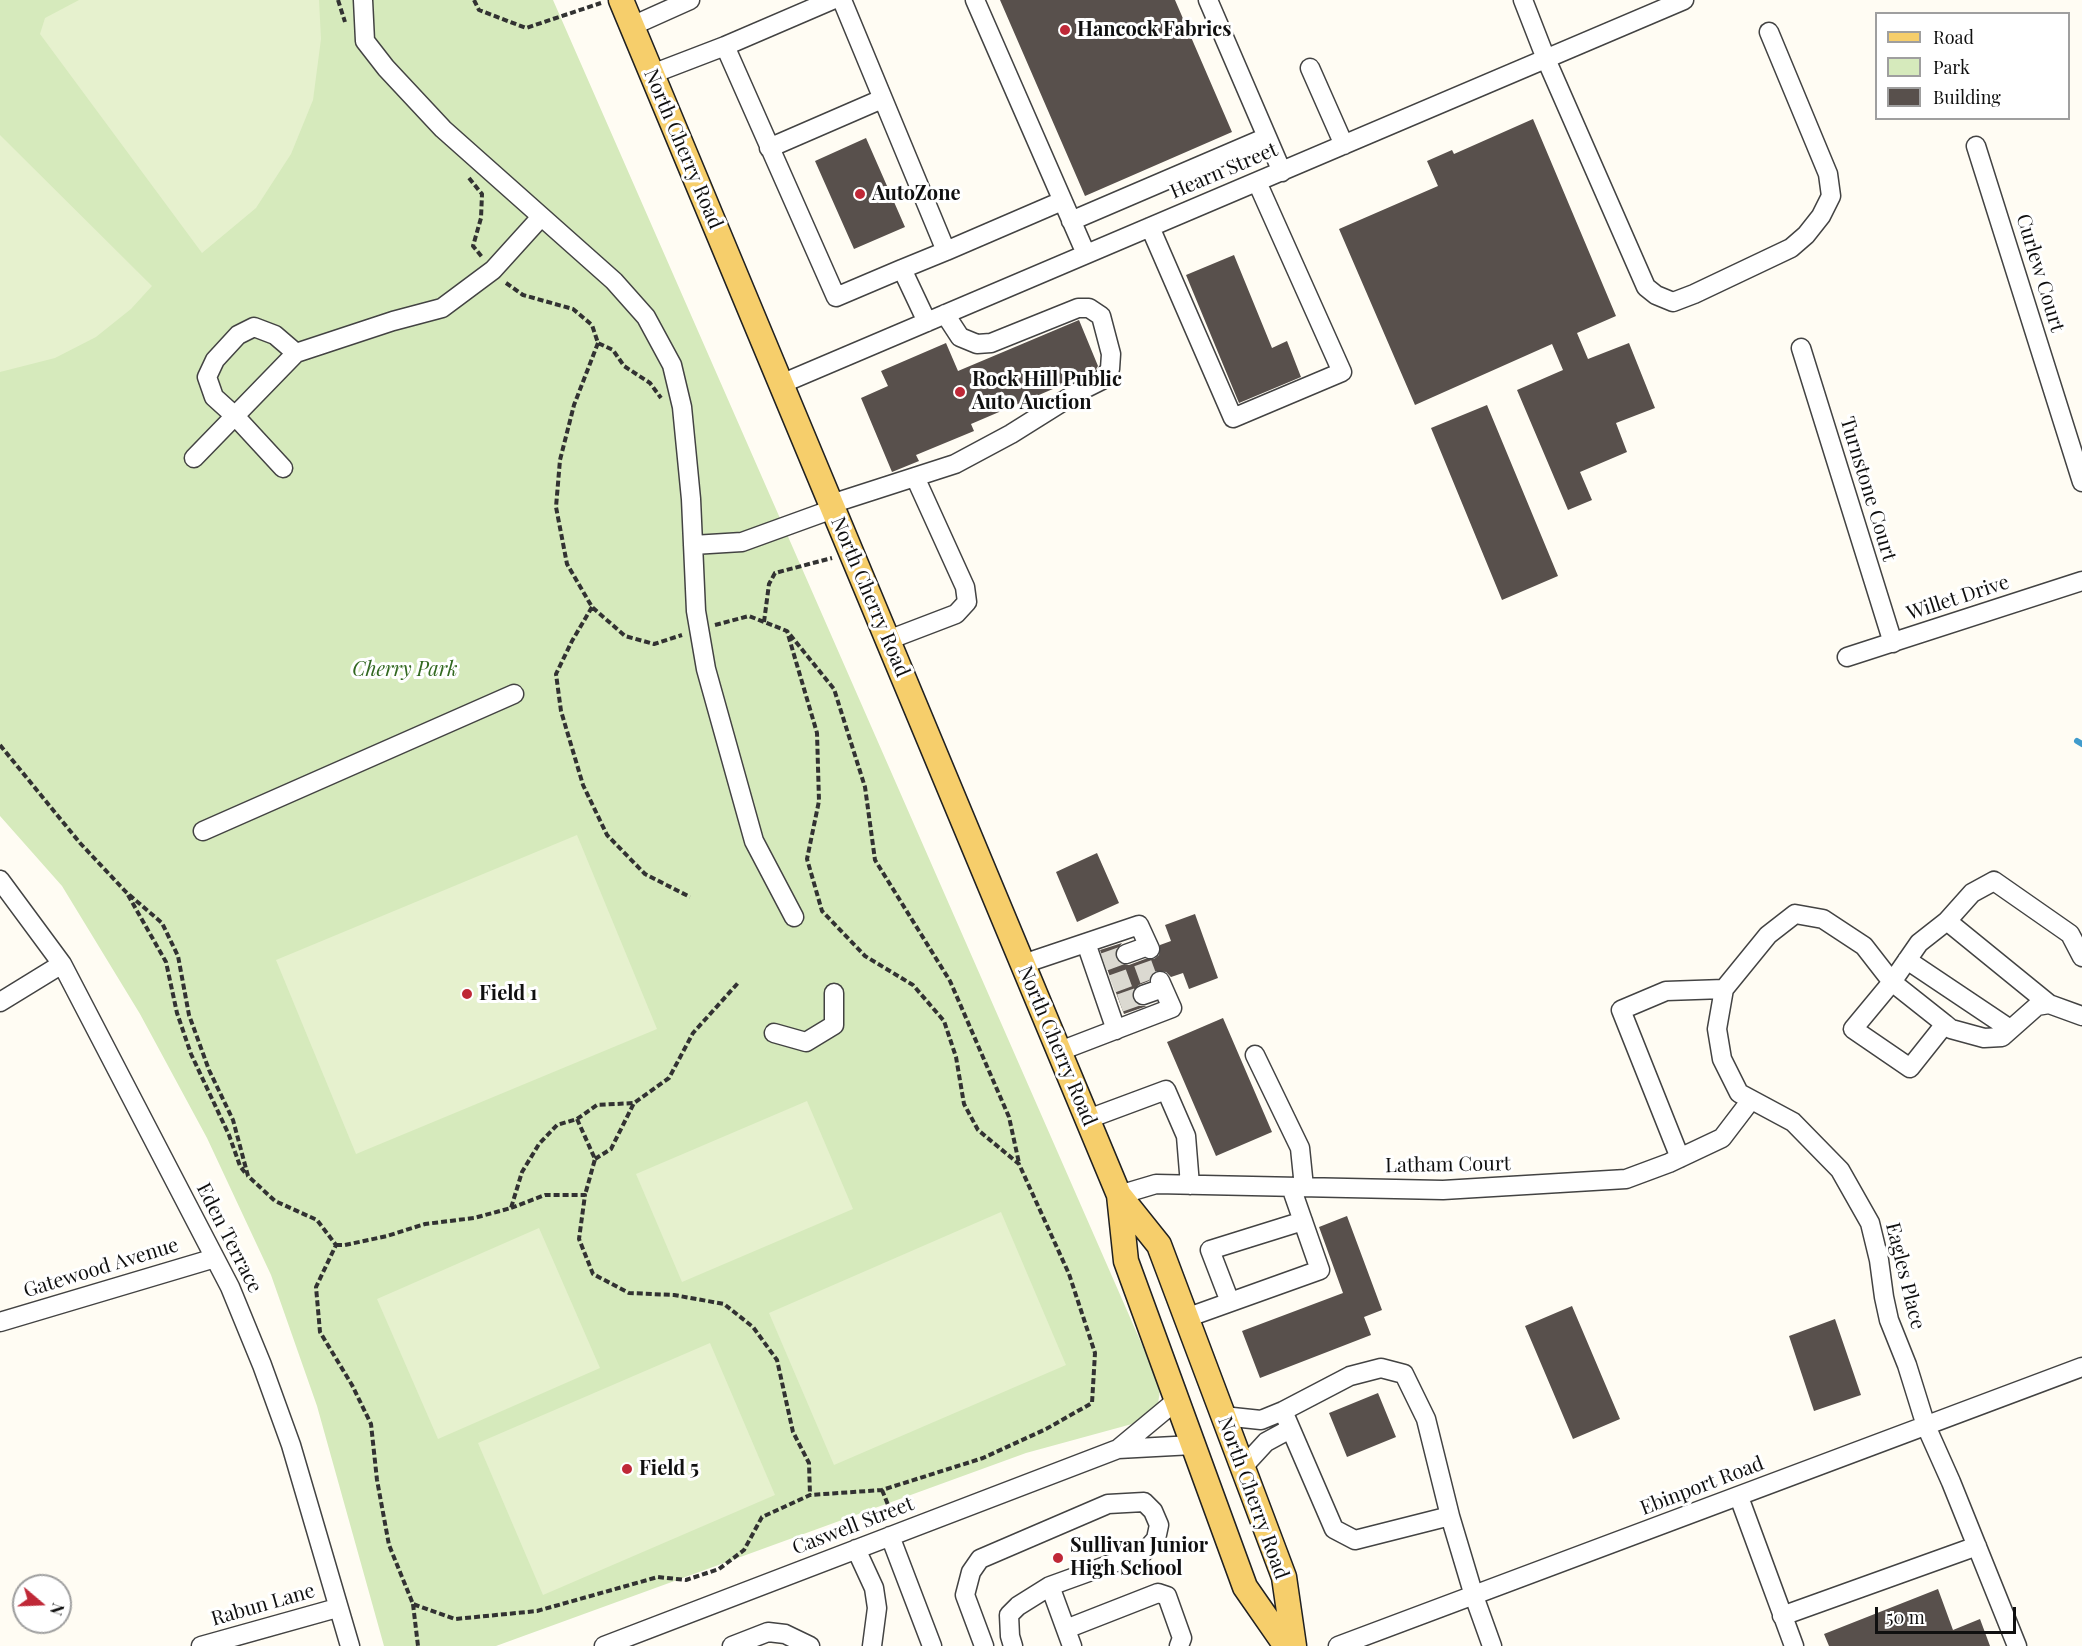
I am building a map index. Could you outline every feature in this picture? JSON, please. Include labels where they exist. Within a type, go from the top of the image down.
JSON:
[{"type":"main road","name":"North Cherry Road","points":[[621,0],[1119,1195],[1126,1261],[1245,1587],[1286,1646]]},
{"type":"main road","name":"North Cherry Road","points":[[1119,1195],[1159,1245],[1284,1577],[1294,1646]]},
{"type":"street","points":[[363,0],[365,41],[386,68],[443,129],[614,281],[646,317],[672,365],[683,416],[696,611],[706,669],[754,841],[794,917]]},
{"type":"street","points":[[652,74],[725,46],[832,0]]},
{"type":"street","points":[[842,0],[946,251]]},
{"type":"street","points":[[975,0],[1086,254]]},
{"type":"street","points":[[1208,0],[1282,171]]},
{"type":"street","points":[[1523,0],[1546,59],[1646,287],[1656,295],[1673,302],[1791,248],[1806,235],[1821,216],[1831,196],[1828,174],[1769,32]]},
{"type":"street","name":"Hearn Street","points":[[781,384],[1684,0]]},
{"type":"street","points":[[632,26],[681,2]]},
{"type":"street","points":[[725,46],[768,148],[836,297],[1062,201]]},
{"type":"street","points":[[1310,68],[1344,145]]},
{"type":"street","points":[[768,148],[882,99]]},
{"type":"street","points":[[1071,221],[1268,137]]},
{"type":"street","name":"Curlew Court","points":[[1976,146],[2082,482]]},
{"type":"street","points":[[1150,227],[1233,418],[1342,372],[1257,182]]},
{"type":"street","points":[[194,458],[296,354],[393,321],[442,308],[493,270],[542,217]]},
{"type":"street","points":[[902,269],[927,322]]},
{"type":"street","points":[[693,545],[742,542],[832,506],[955,464],[1102,380],[1110,369],[1112,354],[1101,316],[1089,308],[1078,308],[991,343],[977,344],[960,337],[945,314]]},
{"type":"street","points":[[283,468],[235,416],[214,397],[207,377],[215,360],[238,335],[254,327],[275,335],[296,354]]},
{"type":"street","name":"Turnstone Court","points":[[1801,348],[1893,643]]},
{"type":"street","points":[[888,640],[956,614],[967,602],[965,587],[915,477]]},
{"type":"street","name":"Willet Drive","points":[[1847,657],[2082,581]]},
{"type":"street","points":[[203,831],[514,694]]},
{"type":"street","name":"Eden Terrace","points":[[0,880],[62,964],[230,1287],[262,1365],[287,1435],[350,1646]]},
{"type":"street","points":[[1945,1024],[1910,1068],[1853,1029],[1892,982],[1919,943],[1947,921],[1972,893],[1994,881],[2070,934],[2082,957]]},
{"type":"street","name":"Eagles Place","points":[[2010,1029],[2002,1036],[1984,1038],[1951,1029],[1892,982],[1864,946],[1823,919],[1795,914],[1768,935],[1724,989],[1717,1029],[1722,1059],[1739,1093],[1793,1122],[1840,1170],[1870,1223],[1889,1320],[1907,1365],[1926,1426],[2017,1646]]},
{"type":"street","points":[[1947,921],[2049,1004],[2082,1016]]},
{"type":"street","points":[[1023,964],[1139,925],[1149,948],[1126,954]]},
{"type":"street","points":[[1086,943],[1099,964],[1114,1005],[1116,1030]]},
{"type":"street","points":[[1907,960],[2010,1029],[2037,1005],[2049,1004]]},
{"type":"street","points":[[0,1002],[62,964]]},
{"type":"street","points":[[1060,1052],[1172,1008],[1162,985],[1143,995]]},
{"type":"street","points":[[1680,1158],[1620,1010],[1666,991],[1724,989]]},
{"type":"street","points":[[774,1033],[806,1042],[834,1025],[834,993]]},
{"type":"street","points":[[1186,1318],[1320,1270],[1303,1221],[1298,1187],[1300,1148],[1255,1055]]},
{"type":"street","points":[[1088,1119],[1166,1090],[1186,1136],[1190,1185]]},
{"type":"street","name":"Latham Court","points":[[1119,1195],[1156,1184],[1443,1190],[1626,1179],[1680,1158],[1722,1138],[1751,1100]]},
{"type":"street","points":[[1230,1302],[1210,1250],[1303,1221]]},
{"type":"street","name":"Gatewood Avenue","points":[[0,1322],[215,1258]]},
{"type":"street","name":"Ebinport Road","points":[[1338,1646],[2082,1367]]},
{"type":"street","points":[[1223,1416],[1242,1420],[1261,1420],[1350,1376],[1381,1368],[1404,1374],[1426,1419],[1450,1515],[1474,1596],[1492,1646]]},
{"type":"street","name":"Caswell Street","points":[[1119,1449],[1177,1400]]},
{"type":"street","points":[[1283,1411],[1334,1530],[1355,1540],[1450,1515]]},
{"type":"street","points":[[1243,1467],[1266,1442],[1290,1429]]},
{"type":"street","name":"Caswell Street","points":[[604,1646],[1119,1449],[1193,1445]]},
{"type":"street","points":[[1739,1497],[1794,1646]]},
{"type":"street","points":[[984,1646],[965,1595],[971,1572],[980,1558],[1108,1504],[1144,1502],[1153,1511],[1159,1525],[1156,1539],[1144,1552],[1050,1586],[1018,1606],[1009,1615],[1013,1646]]},
{"type":"street","points":[[895,1534],[932,1646]]},
{"type":"street","points":[[1782,1616],[1977,1546]]},
{"type":"street","points":[[856,1549],[874,1588],[877,1608],[869,1643]]},
{"type":"street","points":[[1050,1586],[1069,1638],[1158,1593],[1167,1596],[1182,1638],[1179,1646]]},
{"type":"street","name":"Rabun Lane","points":[[201,1646],[337,1608]]},
{"type":"street","points":[[732,1646],[768,1632],[785,1634],[810,1646]]},
{"type":"path","points":[[338,0],[346,27]]},
{"type":"path","points":[[474,0],[479,10],[526,28],[612,0]]},
{"type":"path","points":[[413,1604],[455,1620],[537,1611],[658,1576],[686,1580],[719,1569],[744,1550],[762,1517],[810,1495],[882,1490],[983,1458],[1046,1429],[1092,1403],[1095,1353],[1069,1274],[1019,1164],[1008,1117],[950,981],[875,860],[865,787],[834,689],[787,631],[748,616],[654,644],[625,636],[592,607],[567,564],[556,507],[560,460],[574,405],[598,343],[592,325],[573,309],[523,295],[509,286],[473,246],[481,218],[482,194],[462,171]]},
{"type":"path","points":[[598,343],[613,350],[624,366],[650,383],[664,402]]},
{"type":"path","points":[[764,622],[769,584],[775,573],[851,552]]},
{"type":"path","points":[[592,607],[556,674],[561,711],[583,785],[607,835],[645,874],[690,897]]},
{"type":"path","points":[[787,631],[817,733],[819,801],[807,859],[822,911],[865,956],[913,985],[944,1021],[956,1057],[964,1104],[978,1130],[1019,1164]]},
{"type":"path","points":[[0,745],[80,843],[126,892],[162,923],[178,956],[189,1015],[209,1070],[233,1120],[248,1176]]},
{"type":"path","points":[[126,892],[166,962],[177,1013],[191,1054],[229,1135],[240,1166],[275,1201],[317,1221],[336,1245]]},
{"type":"path","points":[[595,1159],[611,1149],[634,1103],[669,1078],[693,1033],[738,983]]},
{"type":"path","points":[[511,1208],[522,1172],[539,1144],[557,1125],[577,1119],[597,1105],[634,1103]]},
{"type":"path","points":[[577,1119],[595,1159],[585,1195],[579,1239],[593,1274],[629,1293],[674,1295],[724,1304],[753,1327],[777,1360],[793,1432],[809,1463],[810,1495]]},
{"type":"path","points":[[336,1245],[387,1236],[425,1224],[474,1218],[511,1208],[545,1195],[585,1195]]},
{"type":"path","points":[[336,1245],[316,1287],[320,1332],[352,1385],[371,1424],[377,1480],[389,1545],[413,1604],[417,1646]]},
{"type":"path","points":[[882,1490],[895,1534]]},
{"type":"green space","name":"Cherry Park","points":[[0,0],[553,0],[1157,1379],[1160,1390],[1158,1404],[1149,1413],[1132,1424],[1026,1453],[496,1646],[384,1646],[317,1406],[271,1275],[207,1138],[140,1014],[62,886],[0,816]]},
{"type":"green space","points":[[79,0],[319,0],[321,39],[313,100],[291,154],[256,208],[202,253],[40,34],[45,18]]},
{"type":"green space","points":[[0,135],[152,286],[131,309],[96,337],[55,358],[0,372]]},
{"type":"green space","name":"Field 1","points":[[577,835],[657,1029],[356,1154],[276,960]]},
{"type":"green space","points":[[807,1101],[853,1209],[682,1282],[636,1174]]},
{"type":"green space","points":[[1001,1212],[1066,1365],[834,1465],[769,1313]]},
{"type":"green space","points":[[539,1228],[600,1368],[438,1439],[377,1299]]},
{"type":"green space","name":"Field 5","points":[[710,1343],[775,1495],[543,1595],[478,1443]]},
{"type":"building","points":[[1000,0],[1175,0],[1232,132],[1085,196]]},
{"type":"building","points":[[1533,119],[1616,316],[1577,333],[1588,359],[1629,343],[1655,408],[1616,423],[1627,452],[1580,472],[1592,500],[1568,510],[1517,390],[1563,370],[1552,344],[1415,405],[1339,229],[1438,186],[1427,161],[1452,150],[1454,154]]},
{"type":"building","name":"AutoZone","points":[[866,138],[905,227],[854,249],[815,161]]},
{"type":"building","points":[[1234,255],[1272,348],[1287,341],[1301,377],[1239,403],[1186,275]]},
{"type":"building","name":"Rock Hill Public Auto Auction","points":[[1079,320],[1098,366],[1095,371],[971,424],[974,431],[916,455],[919,461],[892,472],[861,398],[888,386],[881,371],[946,343],[958,371]]},
{"type":"building","points":[[1487,405],[1558,576],[1502,600],[1431,428]]},
{"type":"building","points":[[1097,853],[1119,903],[1077,922],[1056,872]]},
{"type":"building","points":[[1195,914],[1218,978],[1189,989],[1183,973],[1171,977],[1166,972],[1156,971],[1151,975],[1149,981],[1139,985],[1132,992],[1135,1003],[1147,1006],[1124,1014],[1100,950],[1122,943],[1115,953],[1119,963],[1129,965],[1145,959],[1154,959],[1159,955],[1160,945],[1171,941],[1165,925]]},
{"type":"building","points":[[1223,1018],[1272,1132],[1216,1156],[1167,1042]]},
{"type":"building","points":[[1347,1216],[1382,1310],[1364,1317],[1371,1335],[1260,1378],[1242,1331],[1343,1293],[1319,1227]]},
{"type":"building","points":[[1572,1306],[1620,1419],[1573,1439],[1525,1326]]},
{"type":"building","points":[[1835,1319],[1861,1395],[1814,1411],[1789,1336]]},
{"type":"building","points":[[1378,1393],[1396,1437],[1347,1457],[1329,1413]]},
{"type":"building","points":[[1938,1589],[1953,1630],[1980,1619],[1990,1646],[1829,1646],[1824,1634]]},
{"type":"waterway","points":[[2077,741],[2082,744]]},
{"type":"tunnel","points":[[1104,962],[1126,954]]},
{"type":"tunnel","points":[[1112,984],[1156,968]]},
{"type":"tunnel","points":[[1120,1003],[1143,995]]},
{"type":"place","name":"Hancock Fabrics","points":[[1065,30]]},
{"type":"place","name":"AutoZone","points":[[860,194]]},
{"type":"place","name":"Rock Hill Public Auto Auction","points":[[960,392]]},
{"type":"place","name":"Field 1","points":[[467,994]]},
{"type":"place","name":"Field 5","points":[[627,1469]]},
{"type":"place","name":"Sullivan Junior High School","points":[[1058,1558]]}]
